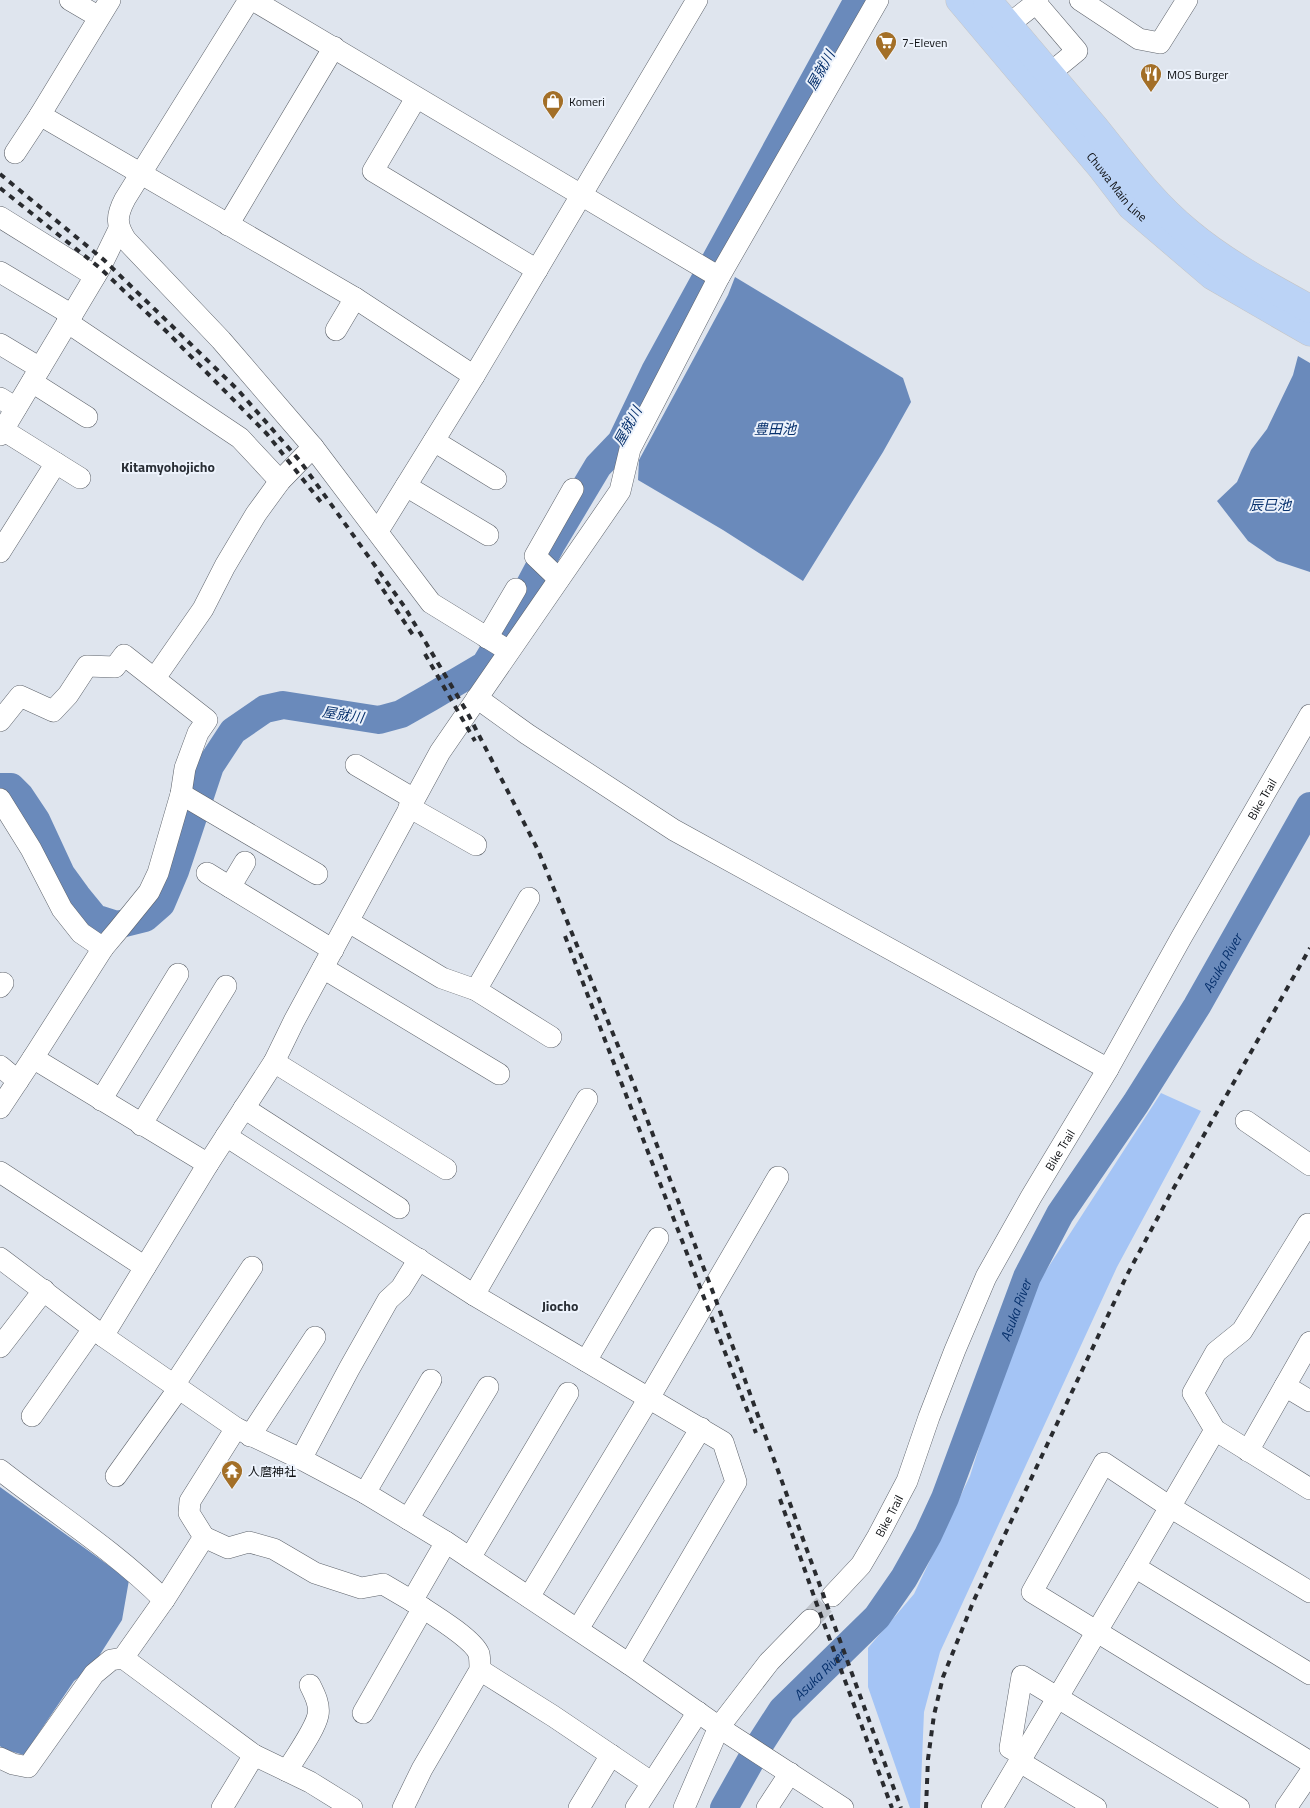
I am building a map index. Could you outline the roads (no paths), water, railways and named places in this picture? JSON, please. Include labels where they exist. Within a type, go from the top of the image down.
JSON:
[{"type":"main road","name":"Chuwa Main Line","points":[[960,0],[1101,167],[1131,206],[1213,276],[1310,332]]},
{"type":"main road","name":"Chuwa Main Line","points":[[987,0],[1096,129],[1146,193],[1188,232],[1227,260],[1310,309]]},
{"type":"main road","points":[[1056,113],[1090,170],[1160,255],[1258,323],[1310,350]]},
{"type":"main road","points":[[1096,129],[1123,148],[1186,210],[1233,248],[1310,292]]},
{"type":"street","points":[[15,153],[105,8],[70,0]]},
{"type":"street","points":[[249,0],[120,208],[118,216],[119,229],[126,240],[221,340],[313,447],[378,531],[430,603],[497,644]]},
{"type":"street","points":[[253,0],[718,277]]},
{"type":"street","points":[[497,644],[548,568],[620,491],[630,448],[718,277],[878,0]]},
{"type":"street","points":[[1080,0],[1139,39],[1160,43],[1187,0]]},
{"type":"street","points":[[378,531],[474,376],[582,195],[690,2]]},
{"type":"street","points":[[1008,24],[1037,2],[1077,52],[1049,74]]},
{"type":"street","points":[[228,226],[334,47]]},
{"type":"street","points":[[416,98],[373,171],[537,270]]},
{"type":"street","points":[[40,115],[228,226],[355,298],[474,376]]},
{"type":"street","points":[[0,217],[95,276]]},
{"type":"street","points":[[80,478],[2,432],[8,403],[36,375],[95,276],[119,229]]},
{"type":"street","points":[[0,272],[70,318],[240,438],[280,481]]},
{"type":"street","points":[[336,330],[355,298]]},
{"type":"street","points":[[0,344],[86,417]]},
{"type":"street","points":[[434,441],[496,479]]},
{"type":"street","points":[[155,678],[203,609],[229,559],[256,514],[280,481],[313,447]]},
{"type":"street","points":[[0,552],[56,463]]},
{"type":"street","points":[[406,486],[488,535]]},
{"type":"street","points":[[548,568],[535,556],[573,489]]},
{"type":"street","points":[[32,1416],[98,1332],[145,1267],[208,1164],[274,1062],[411,803],[440,752],[477,698],[516,589]]},
{"type":"street","points":[[0,721],[20,696],[53,711],[68,695],[87,666],[115,668],[124,655],[206,720],[198,733],[185,768],[193,800],[149,892],[103,948],[0,1108]]},
{"type":"street","points":[[477,698],[674,830],[1108,1070]]},
{"type":"street","name":"Bike Trail","points":[[832,1596],[861,1565],[907,1481],[951,1358],[986,1277],[1031,1197],[1108,1070],[1310,714]]},
{"type":"street","points":[[356,765],[476,845]]},
{"type":"street","points":[[193,800],[317,874]]},
{"type":"street","points":[[3,815],[31,849],[62,909],[81,933],[103,948]]},
{"type":"street","points":[[230,887],[245,862]]},
{"type":"street","points":[[207,874],[230,887],[328,959],[499,1074]]},
{"type":"street","points":[[476,990],[529,898]]},
{"type":"street","points":[[349,922],[442,978],[476,990],[551,1037]]},
{"type":"street","points":[[101,1100],[178,974]]},
{"type":"street","points":[[141,1125],[226,986]]},
{"type":"street","points":[[33,1058],[208,1164]]},
{"type":"street","points":[[274,1062],[446,1169]]},
{"type":"street","points":[[0,1066],[18,1081]]},
{"type":"street","points":[[474,1295],[587,1099]]},
{"type":"street","points":[[244,1108],[399,1208]]},
{"type":"street","points":[[1246,1120],[1310,1166]]},
{"type":"street","points":[[226,1136],[474,1295],[723,1442],[736,1482],[629,1664]]},
{"type":"street","points":[[0,1172],[145,1267]]},
{"type":"street","points":[[529,1597],[649,1398],[778,1176]]},
{"type":"street","points":[[1308,1224],[1242,1331],[1216,1352],[1193,1393],[1215,1430],[1310,1489]]},
{"type":"street","points":[[586,1361],[658,1238]]},
{"type":"street","points":[[0,1258],[98,1332],[243,1432],[301,1459],[365,1493],[446,1542],[843,1808]]},
{"type":"street","points":[[301,1459],[388,1300],[401,1288],[419,1259]]},
{"type":"street","points":[[116,1476],[176,1387],[252,1267]]},
{"type":"street","points":[[0,1347],[44,1290]]},
{"type":"street","points":[[315,1337],[190,1501],[189,1513],[204,1537],[228,1548],[249,1542],[274,1549],[315,1573],[361,1588],[383,1584],[446,1624],[471,1644],[479,1654],[480,1670],[422,1769],[403,1808]]},
{"type":"street","points":[[1248,1451],[1310,1342]]},
{"type":"street","points":[[365,1493],[431,1380]]},
{"type":"street","points":[[408,1520],[488,1386]]},
{"type":"street","points":[[1285,1386],[1310,1401]]},
{"type":"street","points":[[470,1558],[568,1392]]},
{"type":"street","points":[[578,1629],[701,1428]]},
{"type":"street","points":[[992,1808],[1136,1567],[1215,1430]]},
{"type":"street","points":[[1310,1592],[1170,1507],[1104,1463],[1032,1592],[1310,1762]]},
{"type":"street","points":[[0,1470],[103,1547],[145,1581],[164,1600]]},
{"type":"street","points":[[0,1758],[13,1764],[28,1767],[94,1674],[111,1660],[123,1658],[164,1600],[204,1537]]},
{"type":"street","points":[[363,1713],[446,1542]]},
{"type":"street","points":[[1136,1567],[1310,1674]]},
{"type":"street","points":[[684,1808],[724,1730],[768,1662],[810,1620]]},
{"type":"street","points":[[123,1658],[254,1755],[310,1782],[352,1808]]},
{"type":"street","points":[[480,1670],[553,1716],[651,1782]]},
{"type":"street","points":[[1096,1808],[1021,1758],[1010,1748],[1022,1676],[1239,1808]]},
{"type":"street","points":[[287,1771],[314,1726],[318,1715],[318,1700],[310,1685]]},
{"type":"street","points":[[636,1808],[651,1782],[698,1712]]},
{"type":"street","points":[[222,1808],[254,1755]]},
{"type":"street","points":[[579,1808],[611,1755]]},
{"type":"street","points":[[767,1808],[787,1770]]},
{"type":"street","points":[[1286,1808],[1310,1773]]},
{"type":"water","name":"豊田池","points":[[735,277],[903,378],[911,402],[883,452],[803,581],[723,530],[638,480],[639,460],[728,295]]},
{"type":"water","name":"辰巳池","points":[[1298,356],[1310,363],[1310,572],[1277,561],[1248,541],[1217,501],[1237,482],[1251,450],[1267,429],[1293,375]]},
{"type":"water","points":[[0,1487],[129,1580],[122,1620],[92,1667],[74,1681],[24,1755],[3,1749],[0,1746]]},
{"type":"waterway","name":"屋就川","points":[[0,787],[11,787],[20,796],[36,820],[61,874],[95,918],[117,925],[145,918],[161,904],[175,871],[210,766],[233,731],[265,709],[283,705],[379,720],[401,714],[485,665],[505,632],[552,543],[598,466],[621,442],[655,371],[858,0]]},
{"type":"waterway","name":"Asuka River","points":[[724,1808],[760,1744],[782,1710],[877,1617],[904,1578],[928,1535],[945,1498],[1027,1277],[1060,1214],[1136,1103],[1197,1006],[1310,806]]},
{"type":"tunnel","points":[[810,1620],[832,1596]]},
{"type":"railway","points":[[0,174],[104,260],[238,390],[300,461],[404,606],[467,712],[538,850],[634,1085],[714,1295],[901,1808]]},
{"type":"railway","points":[[0,188],[100,268],[166,331],[267,434],[324,506]]},
{"type":"railway","points":[[376,579],[413,635]]},
{"type":"railway","points":[[425,654],[475,741]]},
{"type":"railway","points":[[565,936],[756,1433]]},
{"type":"railway","points":[[926,1808],[928,1759],[934,1715],[943,1677],[974,1600],[1127,1275],[1171,1193],[1310,948]]},
{"type":"railway","points":[[780,1499],[892,1808]]},
{"type":"place","name":"7-Eleven","points":[[886,61]]},
{"type":"place","name":"MOS Burger","points":[[1151,93]]},
{"type":"place","name":"Komeri","points":[[553,120]]},
{"type":"place","name":"人麿神社","points":[[232,1490]]},
{"type":"district","name":"Kitamyohojicho","points":[[168,466]]},
{"type":"district","name":"Jiocho","points":[[560,1305]]}]
